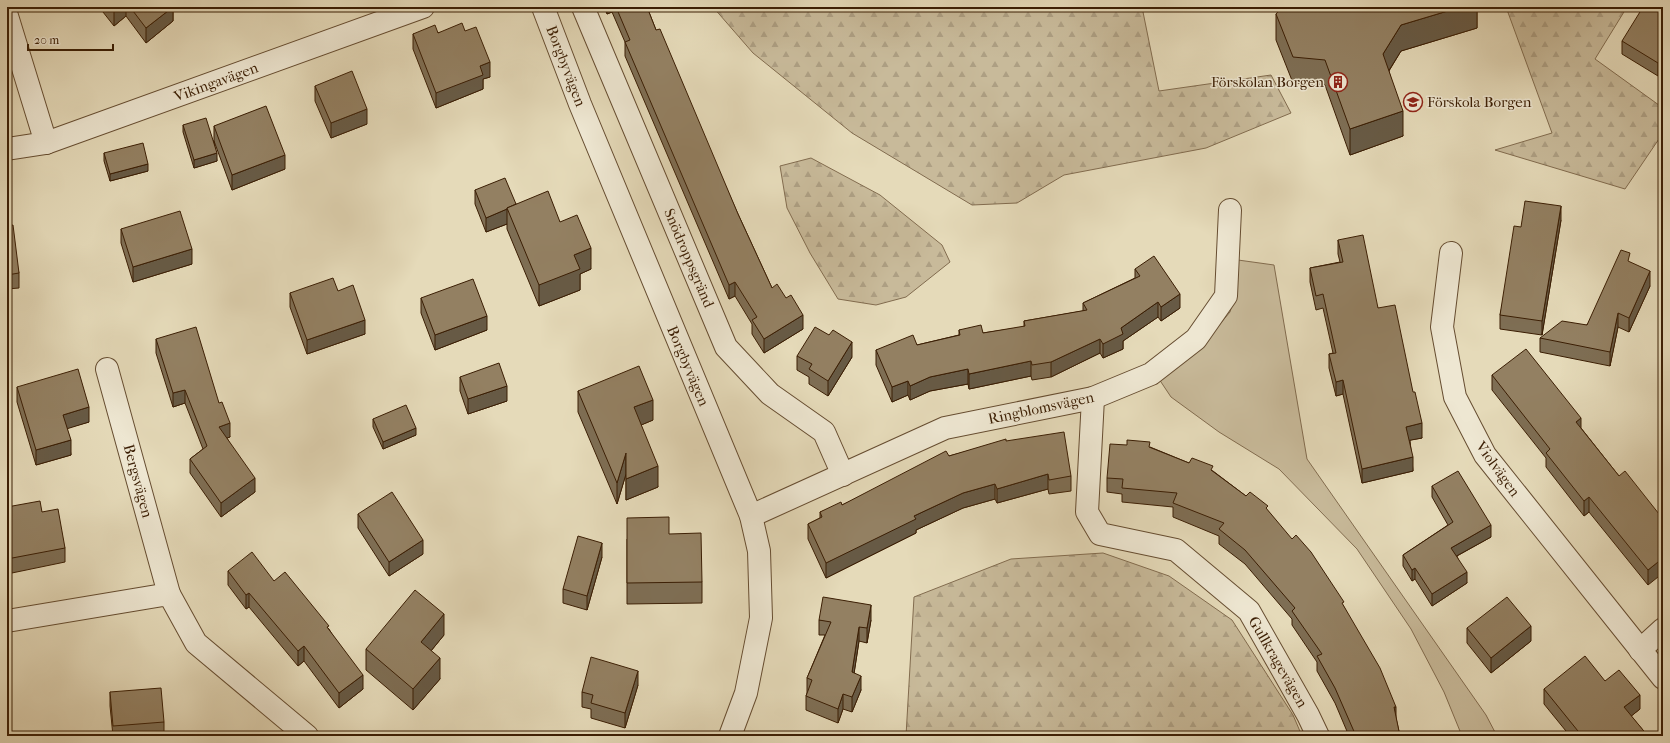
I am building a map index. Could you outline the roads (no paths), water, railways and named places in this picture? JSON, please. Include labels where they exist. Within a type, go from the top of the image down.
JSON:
[{"type":"street","name":"Vikingavägen","points":[[7,149],[46,143],[423,7]]},
{"type":"street","name":"Borgbyvägen","points":[[543,7],[583,112],[751,516],[759,551],[761,618],[746,693],[730,736]]},
{"type":"street","name":"Snödroppsgränd","points":[[583,7],[726,347],[770,394],[824,432],[843,475]]},
{"type":"street","points":[[7,16],[46,143]]},
{"type":"street","name":"Ringblomsvägen","points":[[751,516],[944,428],[1093,398],[1150,374],[1196,339],[1226,296],[1230,210]]},
{"type":"street","name":"Violvägen","points":[[1451,253],[1442,327],[1455,397],[1485,455],[1663,678]]},
{"type":"street","name":"Bergsvägen","points":[[107,369],[169,594],[196,643],[308,736]]},
{"type":"street","name":"Gullkragevägen","points":[[1093,398],[1087,512],[1100,534],[1176,550],[1249,611],[1308,715],[1318,736]]},
{"type":"street","points":[[7,621],[169,594]]},
{"type":"street","points":[[1640,650],[1663,629]]},
{"type":"place","name":"Förskolan Borgen","points":[[1338,82]]},
{"type":"place","name":"Förskola Borgen","points":[[1413,102]]}]
